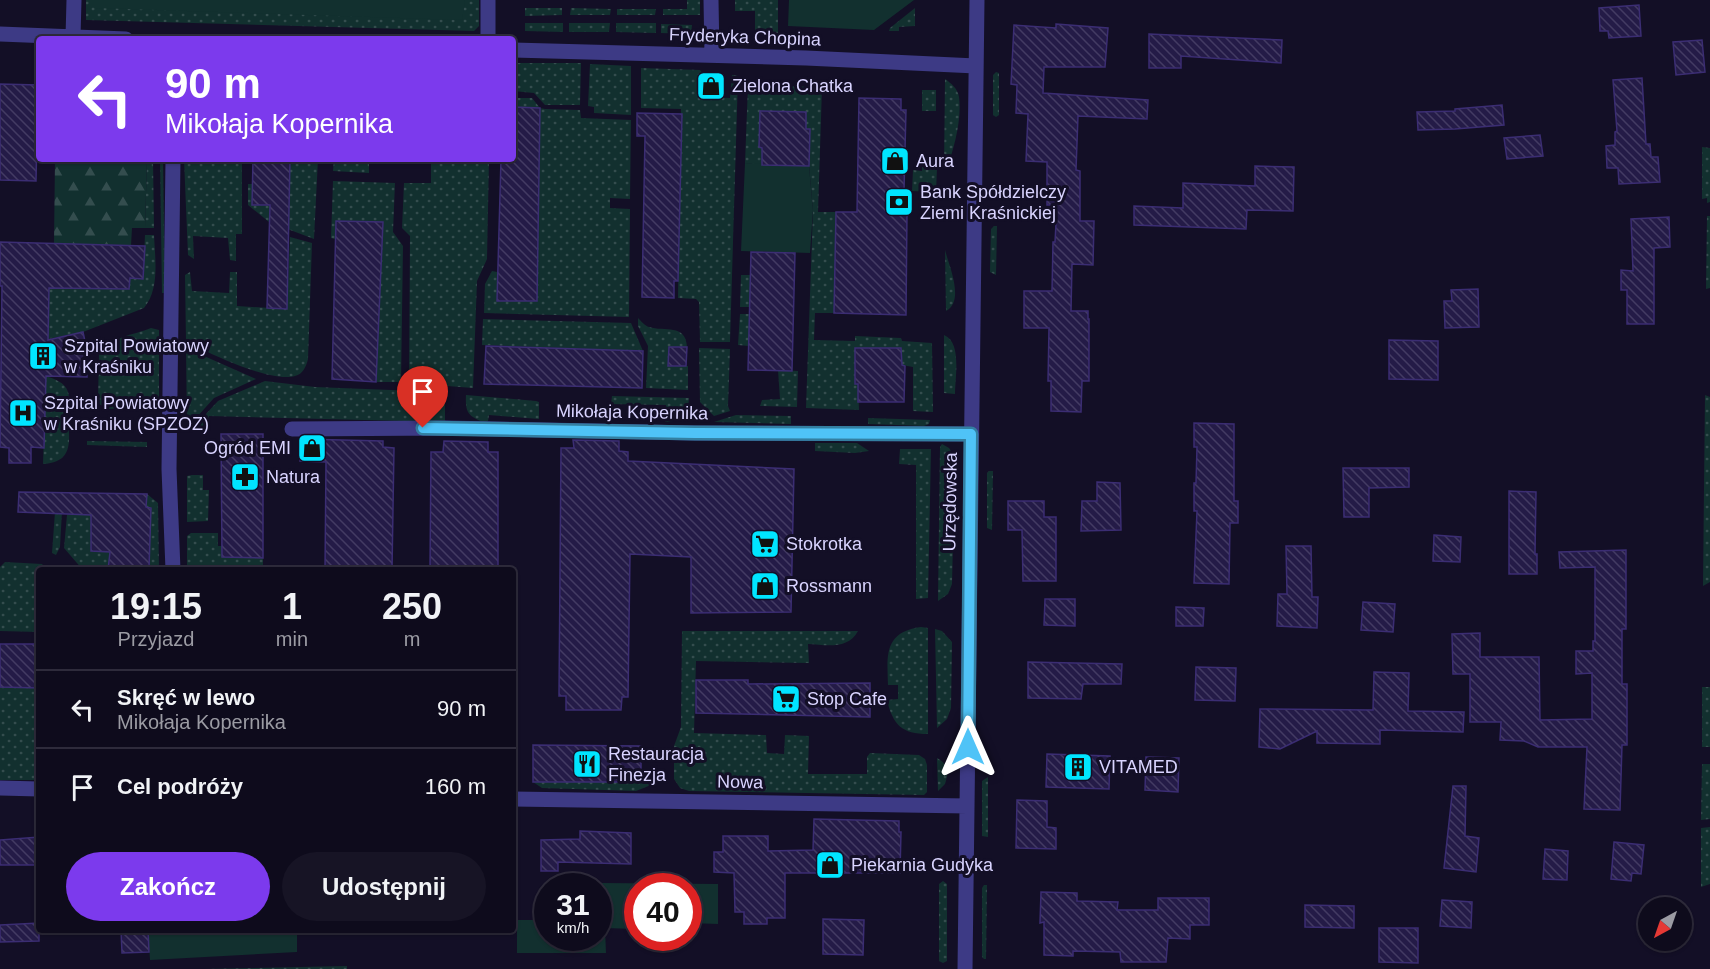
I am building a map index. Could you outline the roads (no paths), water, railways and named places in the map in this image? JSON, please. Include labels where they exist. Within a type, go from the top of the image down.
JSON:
[{"type":"street","points":[[73,36],[74,0]]},
{"type":"street","points":[[488,0],[488,36]]},
{"type":"street","points":[[711,0],[712,55]]},
{"type":"street","name":"Urzędowska","points":[[965,969],[977,0]]},
{"type":"street","points":[[0,34],[49,36]]},
{"type":"street","name":"Fryderyka Chopina","points":[[516,50],[712,55],[976,66]]},
{"type":"street","points":[[172,567],[169,469],[173,162]]},
{"type":"street","name":"Mikołaja Kopernika","points":[[292,429],[445,428],[695,433],[971,434]]},
{"type":"street","points":[[0,788],[36,789]]},
{"type":"street","name":"Nowa","points":[[516,799],[967,806]]},
{"type":"place","name":"Zielona Chatka","points":[[711,86]]},
{"type":"place","name":"Aura","points":[[895,161]]},
{"type":"place","name":"Bank Spółdzielczy Ziemi Kraśnickiej","points":[[899,202]]},
{"type":"place","name":"Szpital Powiatowy w Kraśniku","points":[[43,356]]},
{"type":"place","name":"Szpital Powiatowy w Kraśniku (SPZOZ)","points":[[23,413]]},
{"type":"place","name":"Ogród EMI","points":[[312,448]]},
{"type":"place","name":"Natura","points":[[245,477]]},
{"type":"place","name":"Stokrotka","points":[[765,544]]},
{"type":"place","name":"Rossmann","points":[[765,586]]},
{"type":"place","name":"Stop Cafe","points":[[786,699]]},
{"type":"place","name":"Restauracja Finezja","points":[[587,764]]},
{"type":"place","name":"VITAMED","points":[[1078,767]]},
{"type":"place","name":"Piekarnia Gudyka","points":[[830,865]]}]
